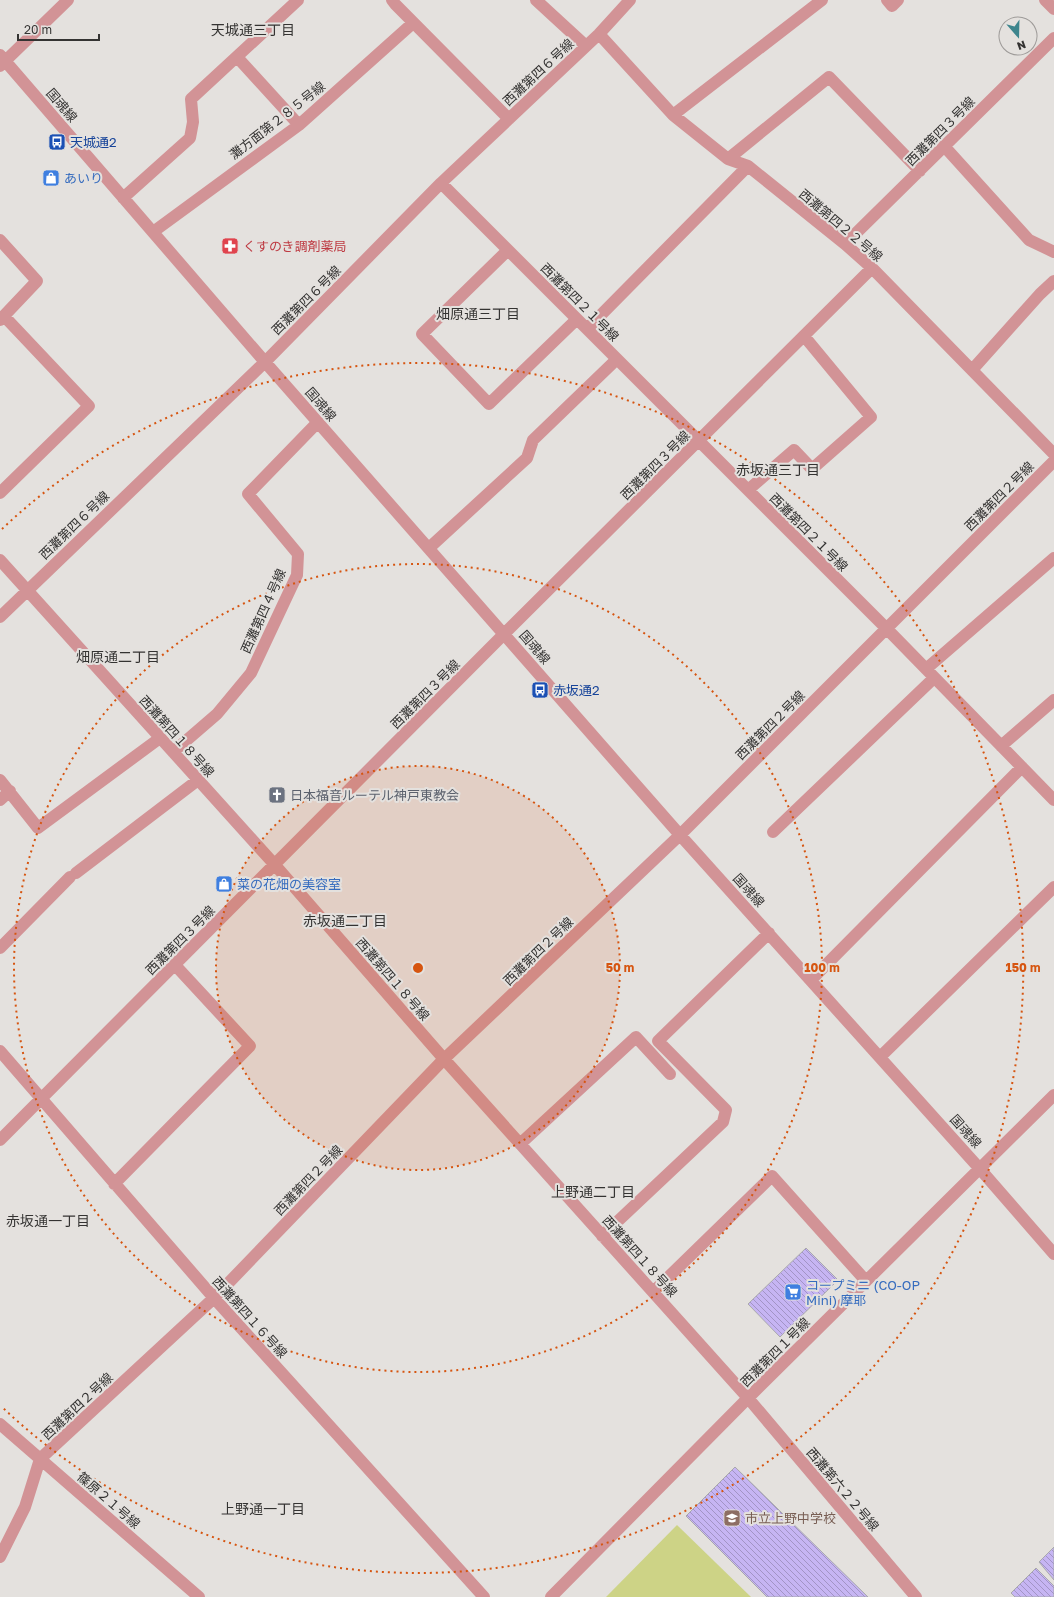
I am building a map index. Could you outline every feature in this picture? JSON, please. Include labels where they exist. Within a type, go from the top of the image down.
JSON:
[{"type":"street","points":[[2,61],[68,0]]},
{"type":"street","points":[[124,198],[190,138],[193,122],[191,99],[298,0]]},
{"type":"street","points":[[392,0],[413,23],[509,118]]},
{"type":"street","points":[[536,0],[586,46]]},
{"type":"street","name":"西灘第四６号線","points":[[0,617],[265,362],[441,183],[599,34],[630,0]]},
{"type":"street","points":[[673,115],[822,0]]},
{"type":"street","points":[[887,0],[892,6],[898,0]]},
{"type":"street","points":[[1045,0],[1054,9]]},
{"type":"street","name":"灘方面第２８５号線","points":[[153,232],[299,124],[413,23]]},
{"type":"street","name":"西灘第四２２号線","points":[[599,34],[673,115],[728,159],[748,166],[845,244],[872,268],[1054,454]]},
{"type":"street","name":"西灘第四３号線","points":[[845,244],[1054,38]]},
{"type":"street","points":[[236,57],[299,124]]},
{"type":"street","name":"国魂線","points":[[2,61],[124,198],[265,362],[680,835],[980,1169],[1054,1254]]},
{"type":"street","points":[[728,159],[829,77],[920,170]]},
{"type":"street","points":[[944,146],[1029,240],[1054,252]]},
{"type":"street","points":[[587,329],[748,166]]},
{"type":"street","name":"西灘第四２１号線","points":[[441,183],[887,629],[1054,800]]},
{"type":"street","points":[[0,240],[37,281],[2,318],[89,406],[0,493]]},
{"type":"street","points":[[508,250],[422,334],[488,404],[577,319]]},
{"type":"street","name":"西灘第四３号線","points":[[0,1140],[504,634],[699,442],[872,268]]},
{"type":"street","points":[[972,370],[1040,294],[1054,281]]},
{"type":"street","points":[[748,490],[794,450],[812,469],[871,417],[804,336]]},
{"type":"street","points":[[429,548],[527,458],[533,440],[617,359]]},
{"type":"street","name":"西灘第四４号線","points":[[173,752],[217,714],[251,673],[297,575],[298,554],[248,494],[318,422]]},
{"type":"street","name":"西灘第四２号線","points":[[40,1459],[214,1298],[444,1059],[680,835],[1054,461]]},
{"type":"street","points":[[773,832],[930,673],[1054,558]]},
{"type":"street","name":"西灘第四１８号線","points":[[0,560],[275,865],[444,1059],[748,1398]]},
{"type":"street","points":[[1001,746],[1054,700]]},
{"type":"street","points":[[0,780],[38,828],[160,738]]},
{"type":"street","points":[[811,980],[1022,767]]},
{"type":"street","points":[[0,948],[73,875],[198,780]]},
{"type":"street","points":[[0,800],[10,791]]},
{"type":"street","points":[[880,1057],[1054,887]]},
{"type":"street","points":[[602,1236],[723,1122],[726,1110],[658,1041],[769,933]]},
{"type":"street","points":[[114,1184],[250,1046],[175,965]]},
{"type":"street","points":[[520,1144],[636,1037],[670,1074]]},
{"type":"street","name":"西灘第四１６号線","points":[[0,1051],[214,1298],[484,1597]]},
{"type":"street","name":"西灘第四１号線","points":[[551,1597],[748,1398],[1054,1095]]},
{"type":"street","points":[[653,1292],[772,1176],[866,1281]]},
{"type":"street","name":"西灘第六２２号線","points":[[748,1398],[916,1597]]},
{"type":"street","name":"篠原２１号線","points":[[0,1424],[199,1597]]},
{"type":"street","points":[[0,1557],[25,1507],[40,1459]]},
{"type":"green space","points":[[677,1525],[751,1597],[606,1597]]},
{"type":"building","name":"コープミニ (CO-OP Mini) 摩耶","points":[[806,1248],[838,1280],[780,1337],[748,1304]]},
{"type":"building","points":[[735,1467],[868,1597],[767,1597],[686,1516]]},
{"type":"building","points":[[1054,1547],[1054,1580],[1039,1562]]},
{"type":"building","points":[[1036,1568],[1054,1586],[1054,1597],[1015,1597],[1011,1593]]},
{"type":"place","name":"天城通2","points":[[57,142]]},
{"type":"place","name":"あいり","points":[[51,178]]},
{"type":"place","name":"くすのき調剤薬局","points":[[230,246]]},
{"type":"place","name":"赤坂通2","points":[[540,690]]},
{"type":"place","name":"日本福音ルーテル神戸東教会","points":[[277,795]]},
{"type":"place","name":"菜の花畑の美容室","points":[[224,884]]},
{"type":"place","name":"コープミニ (CO-OP Mini) 摩耶","points":[[793,1292]]},
{"type":"place","name":"市立上野中学校","points":[[732,1518]]},
{"type":"district","name":"天城通三丁目","points":[[253,29]]},
{"type":"district","name":"畑原通三丁目","points":[[478,313]]},
{"type":"district","name":"赤坂通三丁目","points":[[778,469]]},
{"type":"district","name":"畑原通二丁目","points":[[118,656]]},
{"type":"district","name":"赤坂通二丁目","points":[[345,920]]},
{"type":"district","name":"上野通二丁目","points":[[593,1191]]},
{"type":"district","name":"赤坂通一丁目","points":[[48,1220]]},
{"type":"district","name":"上野通一丁目","points":[[263,1508]]}]
